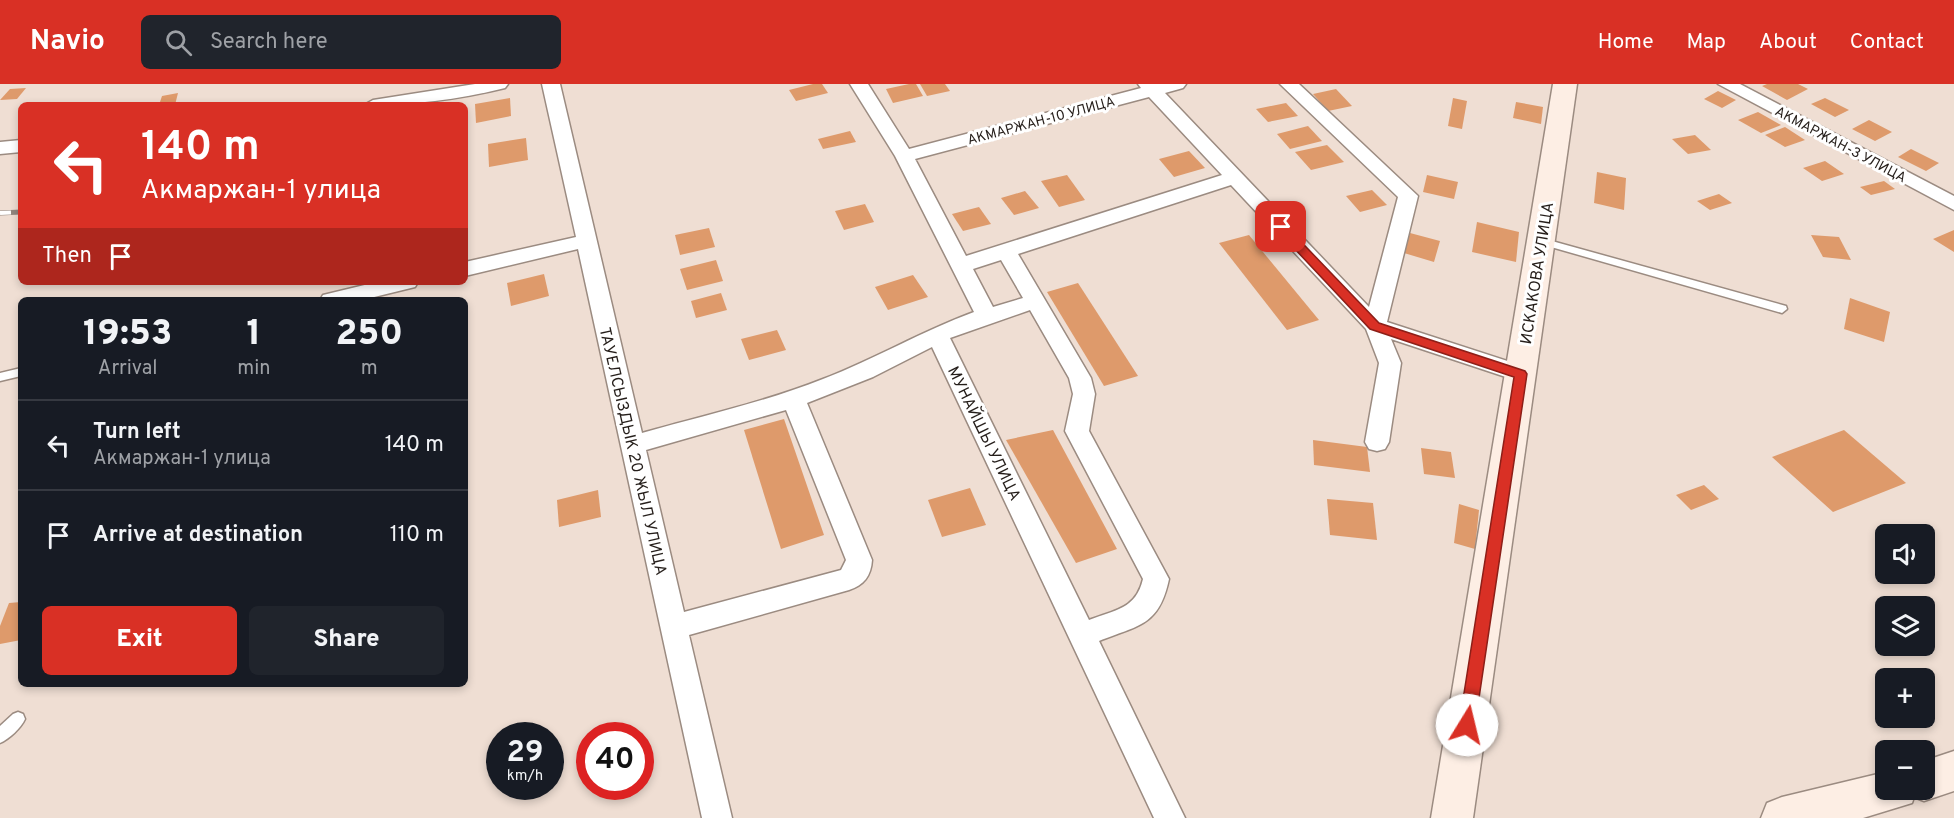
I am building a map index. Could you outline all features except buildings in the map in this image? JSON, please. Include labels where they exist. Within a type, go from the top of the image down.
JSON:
[{"type":"street","points":[[397,102],[445,96],[499,84]]},
{"type":"street","name":"ТАУЕЛСЫЗДЫК 20 ЖЫЛ УЛИЦА","points":[[551,84],[717,818]]},
{"type":"street","points":[[859,84],[904,156],[959,266],[987,316]]},
{"type":"street","name":"АКМАРЖАН-10 УЛИЦА","points":[[904,156],[1150,87],[1177,84]]},
{"type":"street","points":[[1289,84],[1408,196],[1375,326]]},
{"type":"street","name":"ИСКАКОВА УЛИЦА","points":[[1452,818],[1565,84]]},
{"type":"street","name":"АКМАРЖАН-3 УЛИЦА","points":[[1727,84],[1954,204]]},
{"type":"street","points":[[1150,87],[1375,326],[1390,363],[1377,442]]},
{"type":"street","points":[[0,148],[18,146]]},
{"type":"street","points":[[959,266],[1234,178]]},
{"type":"street","points":[[468,268],[586,241]]},
{"type":"street","points":[[1006,251],[1080,378],[1084,394],[1077,431],[1156,579],[1152,597],[1141,612],[1082,635]]},
{"type":"street","points":[[344,297],[395,285]]},
{"type":"street","points":[[632,445],[793,398],[884,366],[938,334],[1035,301]]},
{"type":"street","points":[[1375,326],[1521,374]]},
{"type":"street","name":"МУНАЙШЫ УЛИЦА","points":[[938,334],[1170,818]]},
{"type":"street","points":[[673,627],[849,579],[858,570],[859,560],[793,398]]},
{"type":"street","points":[[1935,777],[1954,771]]},
{"type":"street","points":[[1782,818],[1875,795]]},
{"type":"lane","points":[[1541,241],[1782,309]]},
{"type":"lane","points":[[0,377],[18,373]]},
{"type":"lane","points":[[0,736],[18,719]]},
{"type":"railway","points":[[0,213],[18,212]]},
{"type":"route","points":[[1281,227],[1375,326],[1521,374],[1467,725]]}]
